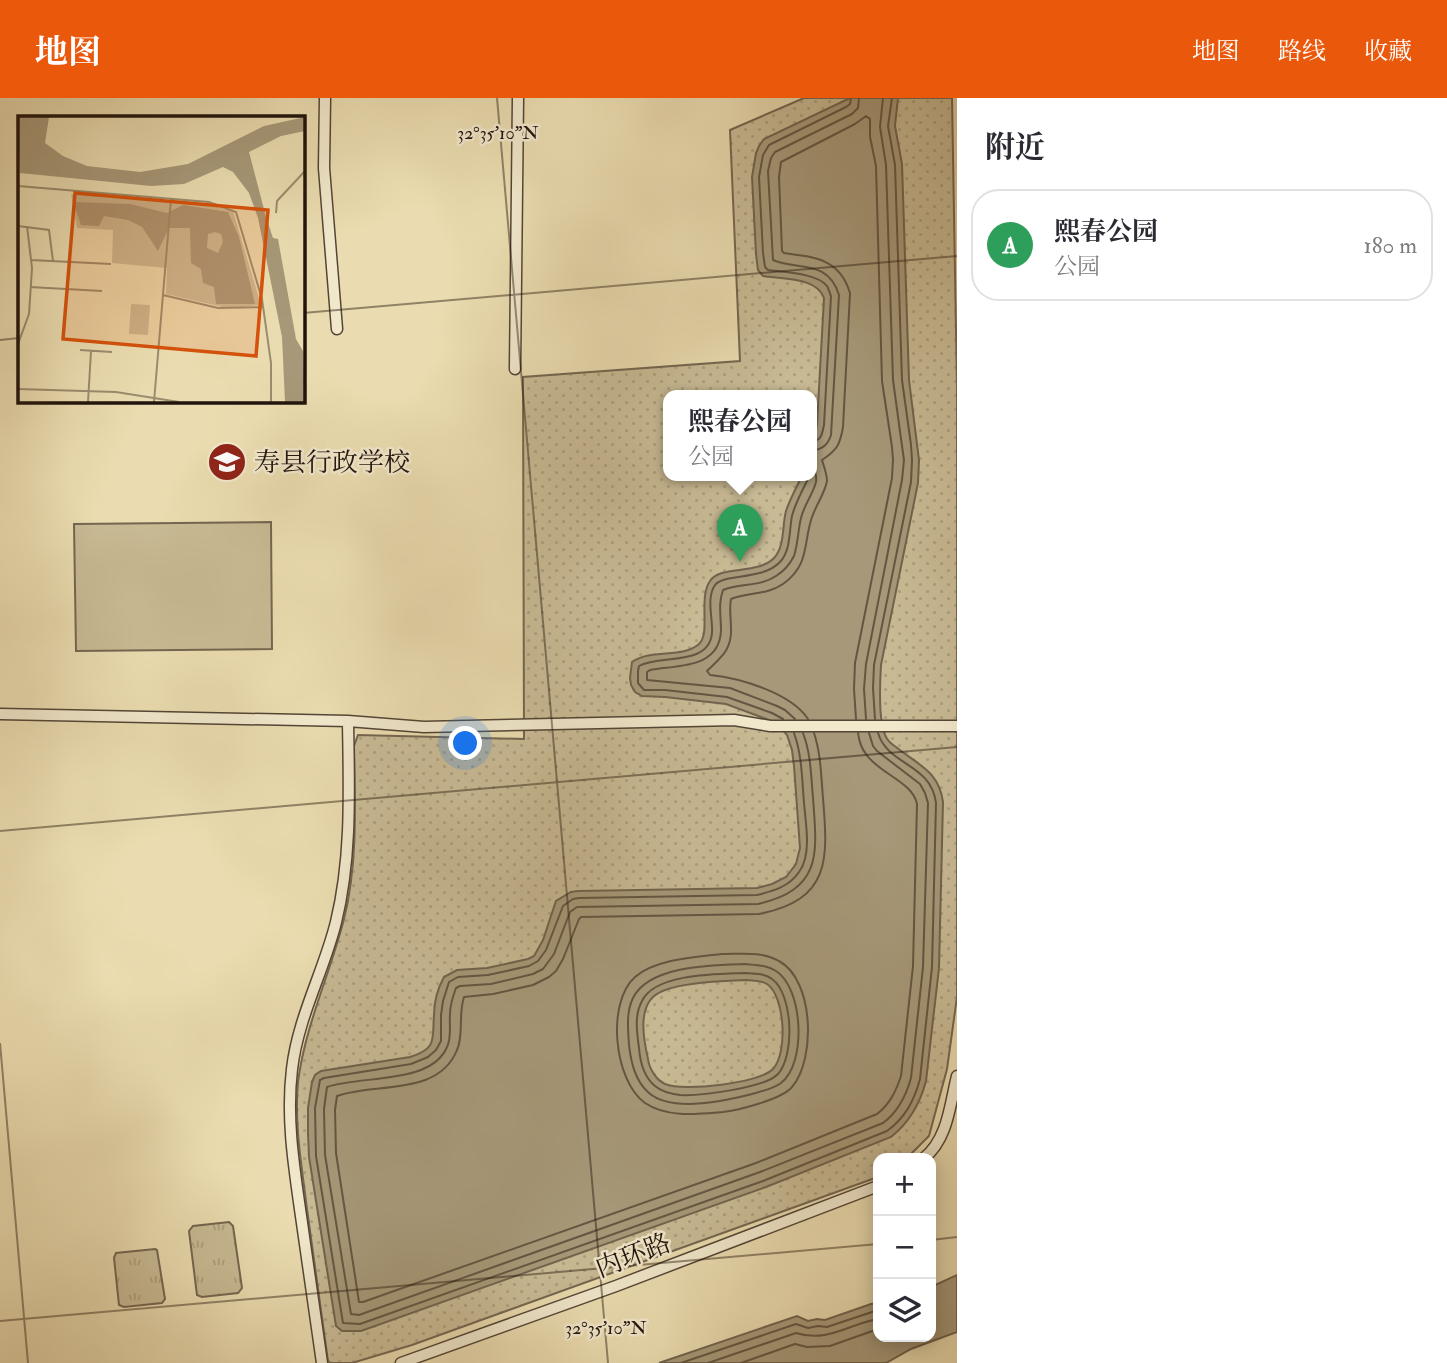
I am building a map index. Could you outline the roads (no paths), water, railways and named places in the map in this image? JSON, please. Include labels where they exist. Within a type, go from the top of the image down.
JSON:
[{"type":"street","points":[[325,98],[324,168],[337,329]]},
{"type":"street","points":[[515,369],[518,98]]},
{"type":"street","points":[[0,714],[348,721],[424,727],[734,720],[770,726],[957,726]]},
{"type":"street","points":[[322,1363],[295,1170],[290,1094],[297,1041],[330,943],[341,900],[349,826],[348,721]]},
{"type":"street","points":[[930,1153],[942,1135],[957,1076]]},
{"type":"street","name":"内环路","points":[[401,1363],[616,1286],[873,1188]]},
{"type":"water","points":[[850,98],[898,98],[895,126],[902,164],[909,380],[919,460],[918,483],[881,665],[880,704],[884,734],[893,745],[932,776],[941,791],[943,802],[939,968],[924,1089],[909,1119],[891,1137],[766,1187],[361,1331],[342,1331],[336,1326],[309,1157],[308,1108],[315,1075],[321,1071],[410,1057],[425,1050],[432,1042],[434,1010],[444,977],[457,970],[487,968],[534,956],[543,940],[556,901],[571,892],[757,888],[786,877],[796,864],[800,848],[792,750],[787,735],[777,723],[726,704],[642,696],[635,692],[630,678],[632,662],[640,658],[684,651],[699,644],[704,632],[705,596],[710,581],[722,573],[759,567],[774,558],[780,548],[786,511],[800,481],[817,481],[817,424],[824,298],[814,286],[763,276],[758,270],[752,177],[759,146],[764,139]],"holes":[[[759,981],[773,990],[781,1012],[781,1051],[773,1069],[753,1078],[721,1085],[675,1086],[659,1080],[650,1066],[644,1035],[645,1010],[653,997],[683,985]]]},
{"type":"water","points":[[957,1275],[957,1332],[936,1340],[936,1285]]},
{"type":"water","points":[[871,1304],[873,1342],[930,1342],[886,1363],[659,1363],[797,1316],[808,1321],[825,1320]]},
{"type":"place","name":"寿县行政学校","points":[[227,462]]},
{"type":"place","name":"熙春公园","points":[[740,562]]}]
